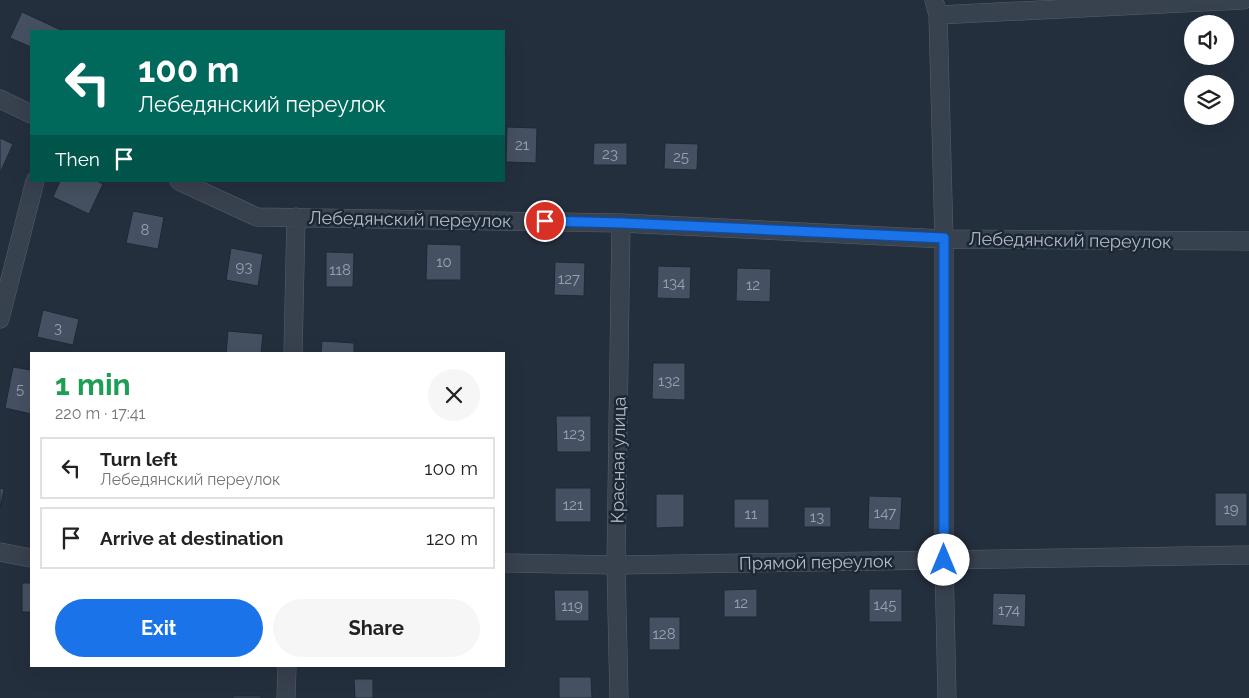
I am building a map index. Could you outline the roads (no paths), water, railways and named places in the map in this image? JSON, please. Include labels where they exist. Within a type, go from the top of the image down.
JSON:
[{"type":"street","points":[[947,698],[944,560],[944,238],[936,7],[1243,0]]},
{"type":"street","points":[[0,99],[30,114]]},
{"type":"street","points":[[0,319],[35,182]]},
{"type":"street","name":"Лебедянский переулок","points":[[181,182],[257,217],[622,223],[944,238],[1249,241]]},
{"type":"street","points":[[292,352],[296,218]]},
{"type":"street","name":"Красная улица","points":[[619,698],[616,564],[622,223]]},
{"type":"street","points":[[0,552],[30,558]]},
{"type":"street","name":"Прямой переулок","points":[[505,563],[616,564],[1249,555]]},
{"type":"street","points":[[286,667],[286,698]]}]
